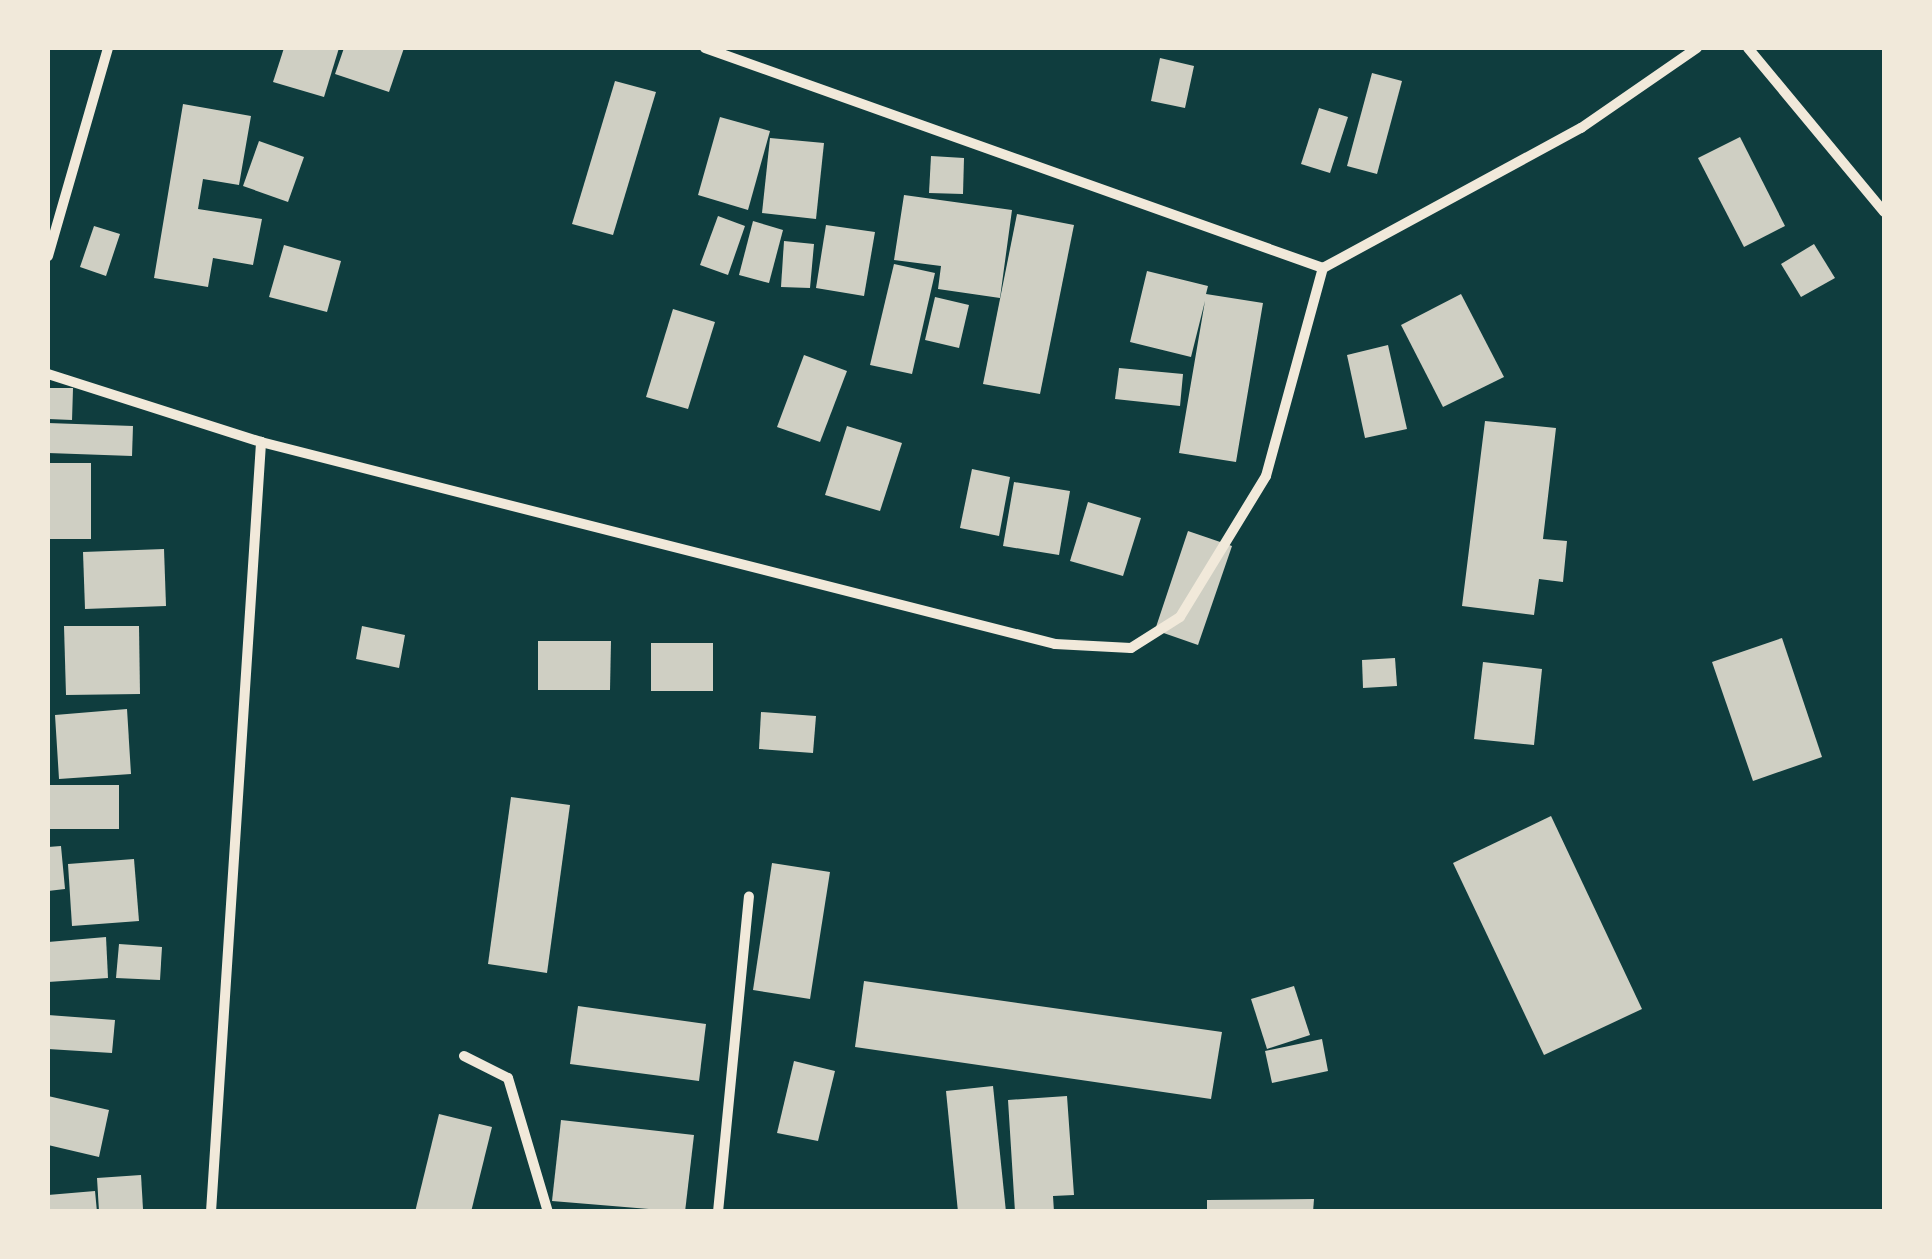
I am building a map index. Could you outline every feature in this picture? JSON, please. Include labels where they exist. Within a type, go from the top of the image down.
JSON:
[{"type":"street","points":[[48,256],[108,48]]},
{"type":"street","points":[[705,48],[1323,268]]},
{"type":"street","points":[[48,374],[261,442],[1054,644],[1131,648],[1180,617],[1266,476],[1323,268],[1581,128],[1697,48]]},
{"type":"street","points":[[1748,48],[1884,212]]},
{"type":"street","points":[[211,1212],[261,442]]},
{"type":"street","points":[[718,1212],[749,898]]},
{"type":"street","points":[[464,1056],[508,1078],[548,1212]]},
{"type":"building","points":[[284,48],[339,48],[324,97],[273,82]]},
{"type":"building","points":[[344,48],[404,48],[389,92],[335,74]]},
{"type":"building","points":[[1160,58],[1194,66],[1185,108],[1151,101]]},
{"type":"building","points":[[1372,73],[1402,81],[1377,174],[1347,166]]},
{"type":"building","points":[[615,81],[656,92],[613,235],[572,224]]},
{"type":"building","points":[[183,104],[251,116],[239,185],[203,179],[198,209],[262,219],[253,265],[213,258],[208,287],[154,278]]},
{"type":"building","points":[[1319,108],[1348,117],[1330,173],[1301,164]]},
{"type":"building","points":[[720,117],[770,131],[748,210],[698,195]]},
{"type":"building","points":[[1740,137],[1785,226],[1744,247],[1698,158]]},
{"type":"building","points":[[770,138],[824,143],[816,219],[762,213]]},
{"type":"building","points":[[259,141],[304,157],[288,202],[243,186]]},
{"type":"building","points":[[931,156],[964,158],[963,194],[929,193]]},
{"type":"building","points":[[904,195],[1012,210],[1000,298],[938,289],[941,266],[894,260]]},
{"type":"building","points":[[1017,214],[1074,225],[1040,394],[983,384]]},
{"type":"building","points":[[718,216],[745,226],[728,275],[700,265]]},
{"type":"building","points":[[753,221],[783,230],[769,283],[739,275]]},
{"type":"building","points":[[826,225],[875,232],[864,296],[816,288]]},
{"type":"building","points":[[94,226],[120,234],[106,276],[80,267]]},
{"type":"building","points":[[784,241],[814,244],[810,288],[781,287]]},
{"type":"building","points":[[1814,244],[1835,278],[1801,297],[1781,264]]},
{"type":"building","points":[[284,245],[341,261],[327,312],[269,297]]},
{"type":"building","points":[[894,264],[935,273],[912,374],[870,365]]},
{"type":"building","points":[[1147,271],[1208,286],[1206,294],[1263,303],[1236,462],[1179,453],[1205,301],[1191,357],[1130,342]]},
{"type":"building","points":[[1461,294],[1504,377],[1443,407],[1401,325]]},
{"type":"building","points":[[935,297],[969,305],[959,348],[925,340]]},
{"type":"building","points":[[673,309],[715,322],[688,409],[646,397]]},
{"type":"building","points":[[1388,345],[1407,429],[1365,438],[1347,355]]},
{"type":"building","points":[[804,355],[847,371],[820,442],[777,427]]},
{"type":"building","points":[[1119,368],[1183,374],[1180,406],[1115,399]]},
{"type":"building","points":[[48,388],[73,388],[72,420],[48,419]]},
{"type":"building","points":[[1485,421],[1556,428],[1543,539],[1567,541],[1563,582],[1539,579],[1534,615],[1462,606]]},
{"type":"building","points":[[48,423],[133,426],[132,456],[48,453]]},
{"type":"building","points":[[847,426],[902,443],[880,511],[825,495]]},
{"type":"building","points":[[48,463],[91,463],[91,539],[48,539]]},
{"type":"building","points":[[972,469],[1010,477],[999,536],[960,528]]},
{"type":"building","points":[[1014,482],[1070,491],[1059,555],[1003,546]]},
{"type":"building","points":[[1088,502],[1141,518],[1123,576],[1070,561]]},
{"type":"building","points":[[1188,531],[1232,546],[1198,645],[1155,630]]},
{"type":"building","points":[[164,549],[166,606],[85,609],[83,552]]},
{"type":"building","points":[[64,626],[139,626],[140,694],[66,695]]},
{"type":"building","points":[[362,626],[405,635],[399,668],[356,659]]},
{"type":"building","points":[[1782,638],[1822,757],[1753,781],[1712,662]]},
{"type":"building","points":[[538,641],[611,641],[610,690],[538,690]]},
{"type":"building","points":[[651,643],[713,643],[713,691],[651,691]]},
{"type":"building","points":[[1395,658],[1397,686],[1363,688],[1362,660]]},
{"type":"building","points":[[1483,662],[1542,669],[1534,745],[1474,739]]},
{"type":"building","points":[[127,709],[131,774],[59,779],[55,715]]},
{"type":"building","points":[[761,712],[816,716],[813,753],[759,749]]},
{"type":"building","points":[[48,785],[119,785],[119,829],[48,829]]},
{"type":"building","points":[[511,797],[570,805],[547,973],[488,964]]},
{"type":"building","points":[[1551,816],[1642,1009],[1544,1055],[1453,863]]},
{"type":"building","points":[[61,846],[65,889],[48,891],[48,847]]},
{"type":"building","points":[[134,859],[139,921],[72,926],[68,864]]},
{"type":"building","points":[[772,863],[830,872],[810,999],[753,990]]},
{"type":"building","points":[[106,937],[108,978],[48,982],[48,942]]},
{"type":"building","points":[[119,944],[162,947],[160,980],[116,978]]},
{"type":"building","points":[[864,981],[1222,1032],[1211,1099],[855,1047]]},
{"type":"building","points":[[1294,986],[1310,1035],[1267,1049],[1251,999]]},
{"type":"building","points":[[578,1006],[706,1024],[699,1081],[570,1064]]},
{"type":"building","points":[[48,1015],[115,1020],[112,1053],[48,1049]]},
{"type":"building","points":[[1322,1039],[1328,1071],[1272,1083],[1265,1051]]},
{"type":"building","points":[[794,1061],[835,1071],[818,1141],[777,1133]]},
{"type":"building","points":[[993,1086],[1006,1212],[958,1212],[946,1091]]},
{"type":"building","points":[[48,1096],[109,1110],[99,1157],[48,1145]]},
{"type":"building","points":[[1067,1096],[1074,1195],[1053,1196],[1054,1212],[1015,1212],[1008,1100]]},
{"type":"building","points":[[439,1114],[492,1127],[471,1212],[415,1212]]},
{"type":"building","points":[[561,1120],[694,1135],[685,1212],[552,1201]]},
{"type":"building","points":[[141,1175],[143,1209],[99,1211],[97,1178]]},
{"type":"building","points":[[95,1191],[97,1212],[48,1212],[48,1195]]},
{"type":"building","points":[[1314,1199],[1313,1212],[1207,1212],[1207,1200]]}]
